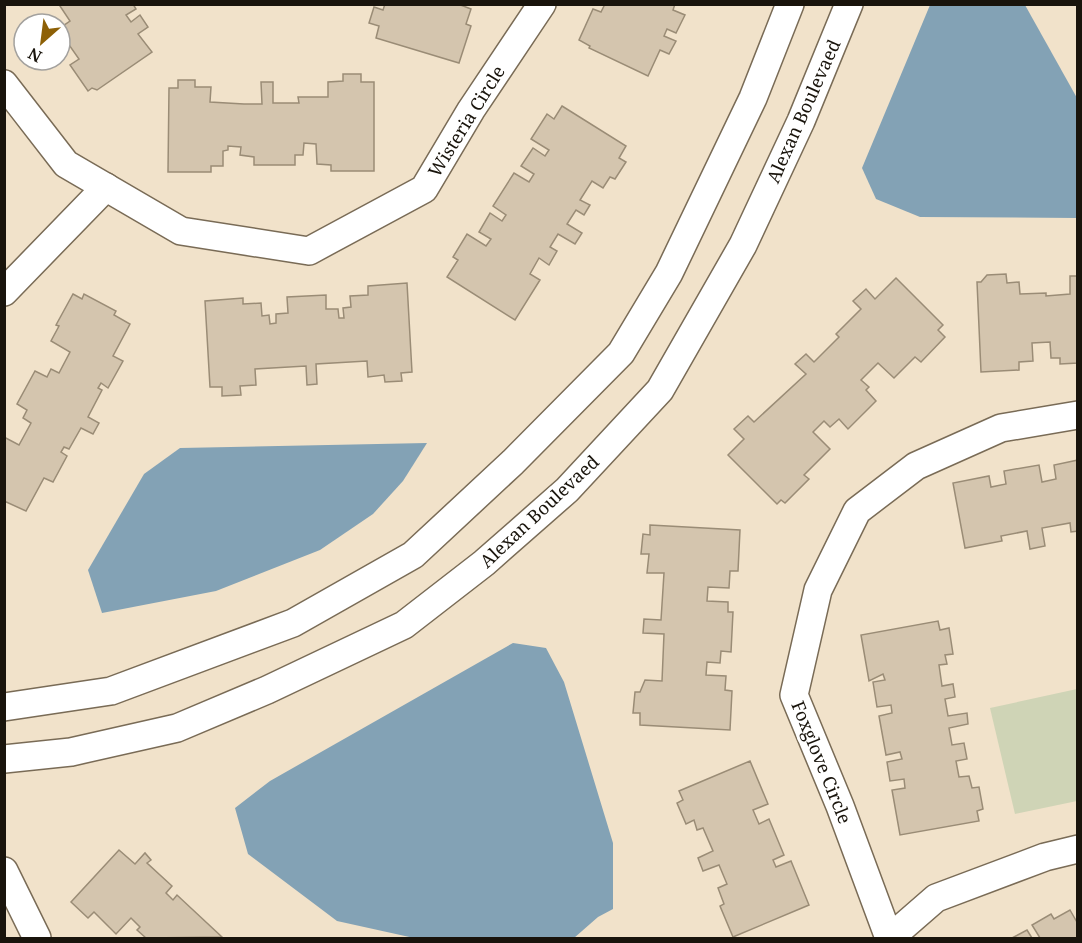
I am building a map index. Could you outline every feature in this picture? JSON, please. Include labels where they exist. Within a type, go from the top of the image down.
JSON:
[{"type":"street","name":"Wisteria Circle","points":[[4,84],[66,164],[181,231],[309,251],[424,189],[471,110],[542,4]]},
{"type":"street","points":[[4,707],[111,691],[293,623],[414,555],[513,462],[621,353],[669,273],[753,98],[790,4]]},
{"type":"street","name":"Alexan Boulevaed","points":[[4,759],[71,752],[177,728],[267,690],[393,630],[484,563],[567,490],[660,390],[743,245],[801,121],[849,4]]},
{"type":"street","points":[[4,292],[106,187]]},
{"type":"street","name":"Foxglove Circle","points":[[1077,415],[1001,428],[916,466],[857,511],[818,590],[794,695],[840,806],[890,939],[936,898],[1045,857],[1077,849]]},
{"type":"street","points":[[4,871],[36,939]]},
{"type":"green space","points":[[1077,689],[1077,801],[1015,814],[990,708]]},
{"type":"water","points":[[930,5],[1025,5],[1077,98],[1077,218],[920,217],[876,199],[862,168]]},
{"type":"water","points":[[427,443],[403,481],[373,514],[320,550],[216,591],[102,613],[88,570],[144,474],[180,448]]},
{"type":"water","points":[[513,643],[546,648],[564,682],[613,843],[613,909],[598,917],[574,938],[414,938],[337,921],[248,854],[235,808],[270,781]]},
{"type":"building","points":[[62,4],[133,4],[136,9],[126,15],[131,22],[140,15],[148,27],[138,34],[152,52],[97,90],[92,88],[88,91],[72,68],[72,64],[79,59],[72,49],[72,12],[64,12],[60,6]]},
{"type":"building","points":[[385,4],[458,4],[471,9],[466,24],[471,26],[459,63],[376,38],[379,26],[369,23],[374,7],[383,10]]},
{"type":"building","points":[[605,4],[675,4],[673,10],[685,15],[676,33],[667,29],[664,36],[676,41],[669,54],[660,50],[648,76],[589,48],[590,46],[579,40],[593,9],[601,12]]},
{"type":"building","points":[[343,74],[361,74],[361,82],[374,82],[374,171],[331,171],[331,165],[317,164],[316,144],[304,143],[303,155],[295,155],[295,165],[254,165],[254,157],[240,155],[241,147],[228,146],[228,150],[223,151],[223,166],[211,166],[211,172],[168,172],[169,88],[178,88],[178,80],[195,80],[195,87],[211,87],[210,102],[244,104],[262,104],[261,82],[273,82],[273,103],[299,103],[298,97],[328,97],[328,82],[343,81]]},
{"type":"building","points":[[562,106],[626,146],[619,158],[626,162],[615,179],[610,177],[603,188],[592,181],[580,200],[590,205],[584,215],[576,210],[567,224],[582,233],[575,244],[558,234],[550,247],[557,251],[549,265],[539,258],[530,274],[540,280],[515,320],[447,277],[458,260],[453,257],[467,234],[486,246],[491,239],[479,232],[490,213],[502,221],[506,215],[493,206],[514,173],[529,182],[534,174],[521,166],[533,148],[545,156],[549,150],[531,139],[547,114],[554,119]]},
{"type":"building","points":[[1006,274],[1007,283],[1019,282],[1020,294],[1046,293],[1046,296],[1070,294],[1070,276],[1078,276],[1078,363],[1060,364],[1060,358],[1051,358],[1050,342],[1032,343],[1033,361],[1019,362],[1019,370],[981,372],[977,282],[981,282],[987,275]]},
{"type":"building","points":[[896,278],[943,325],[938,330],[945,337],[921,362],[915,357],[894,378],[878,363],[861,380],[869,387],[866,390],[876,401],[848,429],[839,419],[830,427],[824,421],[813,432],[830,449],[804,475],[809,479],[785,503],[781,500],[777,504],[728,455],[744,439],[734,429],[748,416],[754,422],[806,374],[795,364],[806,354],[814,362],[839,337],[836,334],[861,309],[853,301],[866,289],[875,299]]},
{"type":"building","points":[[407,283],[412,372],[401,373],[402,381],[385,382],[384,375],[368,377],[367,361],[316,364],[317,384],[307,385],[306,366],[255,369],[256,385],[240,386],[241,395],[222,396],[222,387],[210,387],[205,301],[243,298],[243,304],[261,303],[262,316],[269,315],[270,324],[276,323],[276,314],[288,313],[287,297],[326,295],[326,309],[338,309],[339,318],[344,318],[343,308],[351,307],[350,296],[368,295],[368,286]]},
{"type":"building","points":[[73,294],[82,299],[84,294],[116,311],[114,315],[130,324],[113,356],[123,361],[108,388],[101,383],[98,388],[102,390],[88,417],[99,423],[93,434],[81,428],[69,449],[64,447],[61,452],[67,456],[53,482],[44,478],[26,511],[4,501],[4,437],[19,445],[31,423],[23,418],[27,410],[17,404],[35,371],[47,377],[51,369],[59,373],[70,352],[51,341],[59,326],[56,325]]},
{"type":"building","points":[[1078,460],[1078,531],[1071,532],[1070,523],[1042,528],[1045,546],[1030,549],[1027,531],[1001,536],[1002,541],[965,548],[953,483],[989,476],[991,487],[1006,484],[1004,471],[1039,465],[1042,482],[1056,479],[1054,465]]},
{"type":"building","points":[[650,525],[740,530],[738,571],[730,571],[729,588],[708,587],[707,601],[728,602],[728,612],[733,612],[731,652],[721,651],[720,663],[707,662],[706,675],[726,676],[725,690],[732,691],[730,730],[640,725],[640,713],[633,713],[635,692],[640,692],[645,680],[662,681],[664,634],[643,633],[644,619],[661,620],[664,573],[647,573],[649,554],[641,554],[643,534],[650,535]]},
{"type":"building","points":[[938,621],[940,630],[949,628],[953,654],[945,655],[947,664],[939,665],[942,686],[953,684],[955,697],[945,699],[948,716],[967,713],[968,724],[949,728],[952,745],[964,743],[967,759],[956,761],[959,777],[969,776],[972,788],[979,787],[983,809],[977,811],[979,821],[900,835],[892,790],[905,788],[904,779],[890,781],[887,762],[902,759],[900,752],[886,755],[879,716],[892,713],[891,705],[877,707],[873,682],[885,680],[883,674],[869,681],[861,635]]},
{"type":"building","points":[[750,761],[768,804],[753,810],[759,824],[769,819],[784,855],[773,860],[776,867],[791,861],[809,905],[733,937],[720,906],[724,904],[718,888],[727,884],[719,865],[703,871],[698,858],[713,851],[703,828],[697,830],[694,820],[686,824],[677,803],[683,800],[679,791]]},
{"type":"building","points":[[119,850],[135,864],[145,853],[151,860],[147,863],[172,886],[166,893],[173,900],[177,895],[222,937],[146,938],[137,930],[140,927],[131,918],[116,934],[94,912],[88,918],[71,902]]},
{"type":"building","points":[[1070,910],[1078,924],[1078,938],[1040,938],[1032,925],[1051,914],[1054,919]]},
{"type":"building","points":[[1027,930],[1032,938],[1012,938]]}]
